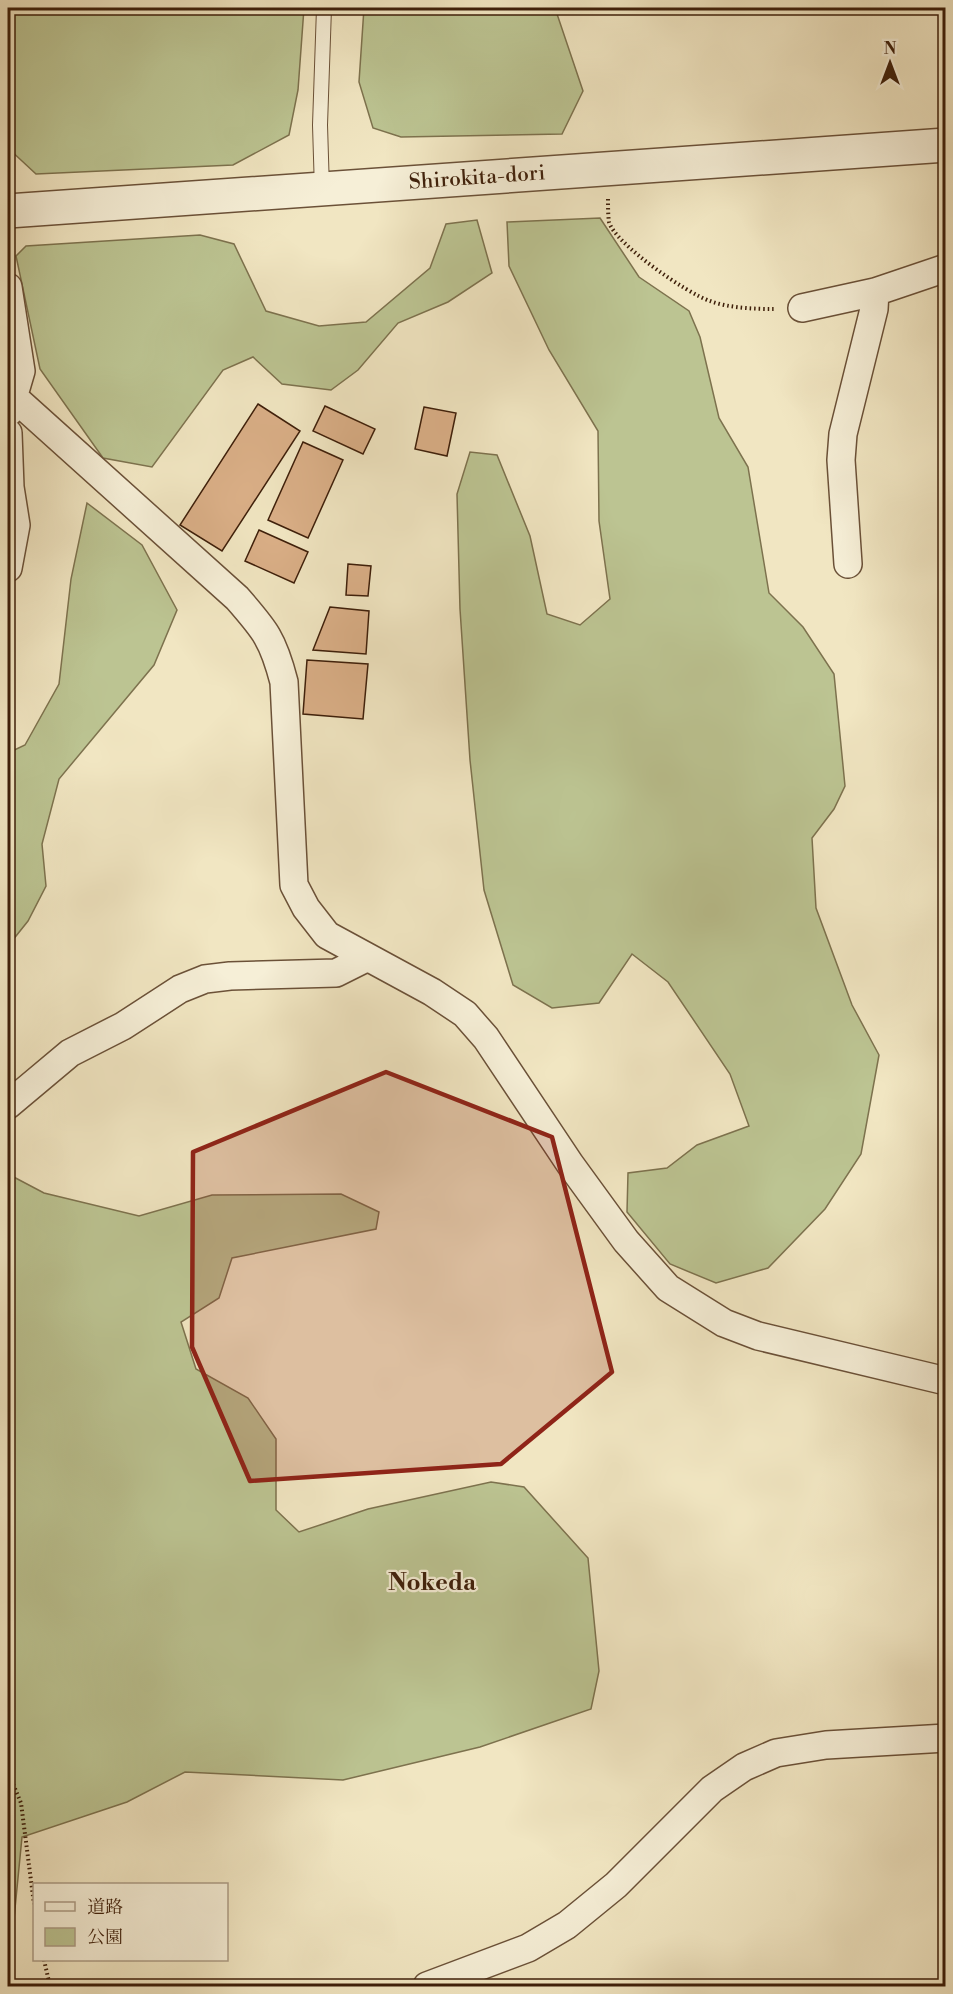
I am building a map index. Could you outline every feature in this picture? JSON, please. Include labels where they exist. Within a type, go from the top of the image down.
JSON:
[{"type":"street","name":"Shirokita-dori","points":[[8,211],[945,145]]},
{"type":"street","points":[[802,308],[875,292],[945,268]]},
{"type":"street","points":[[8,286],[21,371],[9,403],[237,597],[268,634],[277,655],[284,682],[294,885],[306,908],[327,935],[432,992],[472,1022],[486,1038],[570,1164],[626,1241],[668,1287],[724,1323],[758,1336],[945,1381]]},
{"type":"street","points":[[848,564],[841,460],[842,443],[874,309],[875,292]]},
{"type":"street","points":[[8,433],[9,488],[16,525],[8,568]]},
{"type":"street","points":[[8,1105],[70,1053],[108,1034],[180,989],[197,982],[230,976],[336,973],[366,958]]},
{"type":"street","points":[[427,1986],[528,1948],[567,1924],[616,1886],[712,1789],[744,1767],[776,1753],[826,1745],[945,1738]]},
{"type":"lane","points":[[322,190],[320,125],[324,8]]},
{"type":"path","points":[[606,168],[609,224],[621,241],[656,269],[709,301],[756,309],[802,308]]},
{"type":"path","points":[[8,1772],[21,1803],[33,1896]]},
{"type":"path","points":[[44,1961],[50,1986]]},
{"type":"highlighted area","points":[[386,1072],[552,1137],[612,1372],[501,1464],[250,1481],[192,1347],[193,1152]]},
{"type":"green space","points":[[8,8],[304,8],[298,90],[289,135],[233,165],[36,174],[8,148]]},
{"type":"green space","points":[[364,8],[555,8],[583,91],[562,134],[401,137],[373,128],[359,82]]},
{"type":"green space","points":[[600,218],[639,277],[689,311],[700,337],[719,418],[748,467],[769,593],[803,627],[834,674],[845,786],[834,809],[812,838],[816,908],[852,1005],[879,1055],[861,1154],[825,1209],[768,1268],[716,1283],[670,1264],[627,1212],[628,1173],[667,1168],[697,1145],[749,1126],[730,1074],[668,982],[632,954],[599,1003],[552,1008],[513,985],[484,890],[470,760],[460,609],[457,494],[470,452],[497,455],[530,536],[547,614],[580,625],[610,599],[599,521],[598,431],[549,350],[509,266],[507,222]]},
{"type":"green space","points":[[477,220],[492,273],[448,302],[398,323],[358,370],[331,390],[282,384],[253,357],[223,370],[152,467],[103,458],[40,369],[16,256],[26,246],[200,235],[234,244],[266,311],[319,326],[366,322],[430,268],[446,224]]},
{"type":"green space","points":[[87,503],[142,545],[177,610],[154,665],[59,779],[42,844],[46,886],[28,921],[8,946],[8,753],[25,745],[59,684],[71,579]]},
{"type":"green space","points":[[8,1174],[44,1193],[139,1216],[212,1195],[341,1194],[379,1212],[376,1229],[232,1258],[219,1298],[181,1322],[196,1369],[248,1398],[276,1439],[276,1510],[299,1532],[368,1509],[491,1482],[524,1487],[588,1558],[599,1671],[591,1709],[480,1747],[343,1780],[185,1772],[127,1802],[22,1837],[13,1929],[8,1936]]},
{"type":"building","points":[[258,404],[300,431],[222,551],[180,525]]},
{"type":"building","points":[[325,406],[375,429],[363,454],[313,431]]},
{"type":"building","points":[[424,407],[456,413],[447,456],[415,449]]},
{"type":"building","points":[[303,442],[343,460],[308,538],[268,520]]},
{"type":"building","points":[[259,530],[308,552],[294,583],[245,561]]},
{"type":"building","points":[[348,564],[371,566],[368,596],[346,595]]},
{"type":"building","points":[[330,607],[369,611],[366,654],[313,650]]},
{"type":"building","points":[[307,660],[368,664],[363,719],[303,714]]},
{"type":"district","name":"Nokeda","points":[[432,1583]]}]
